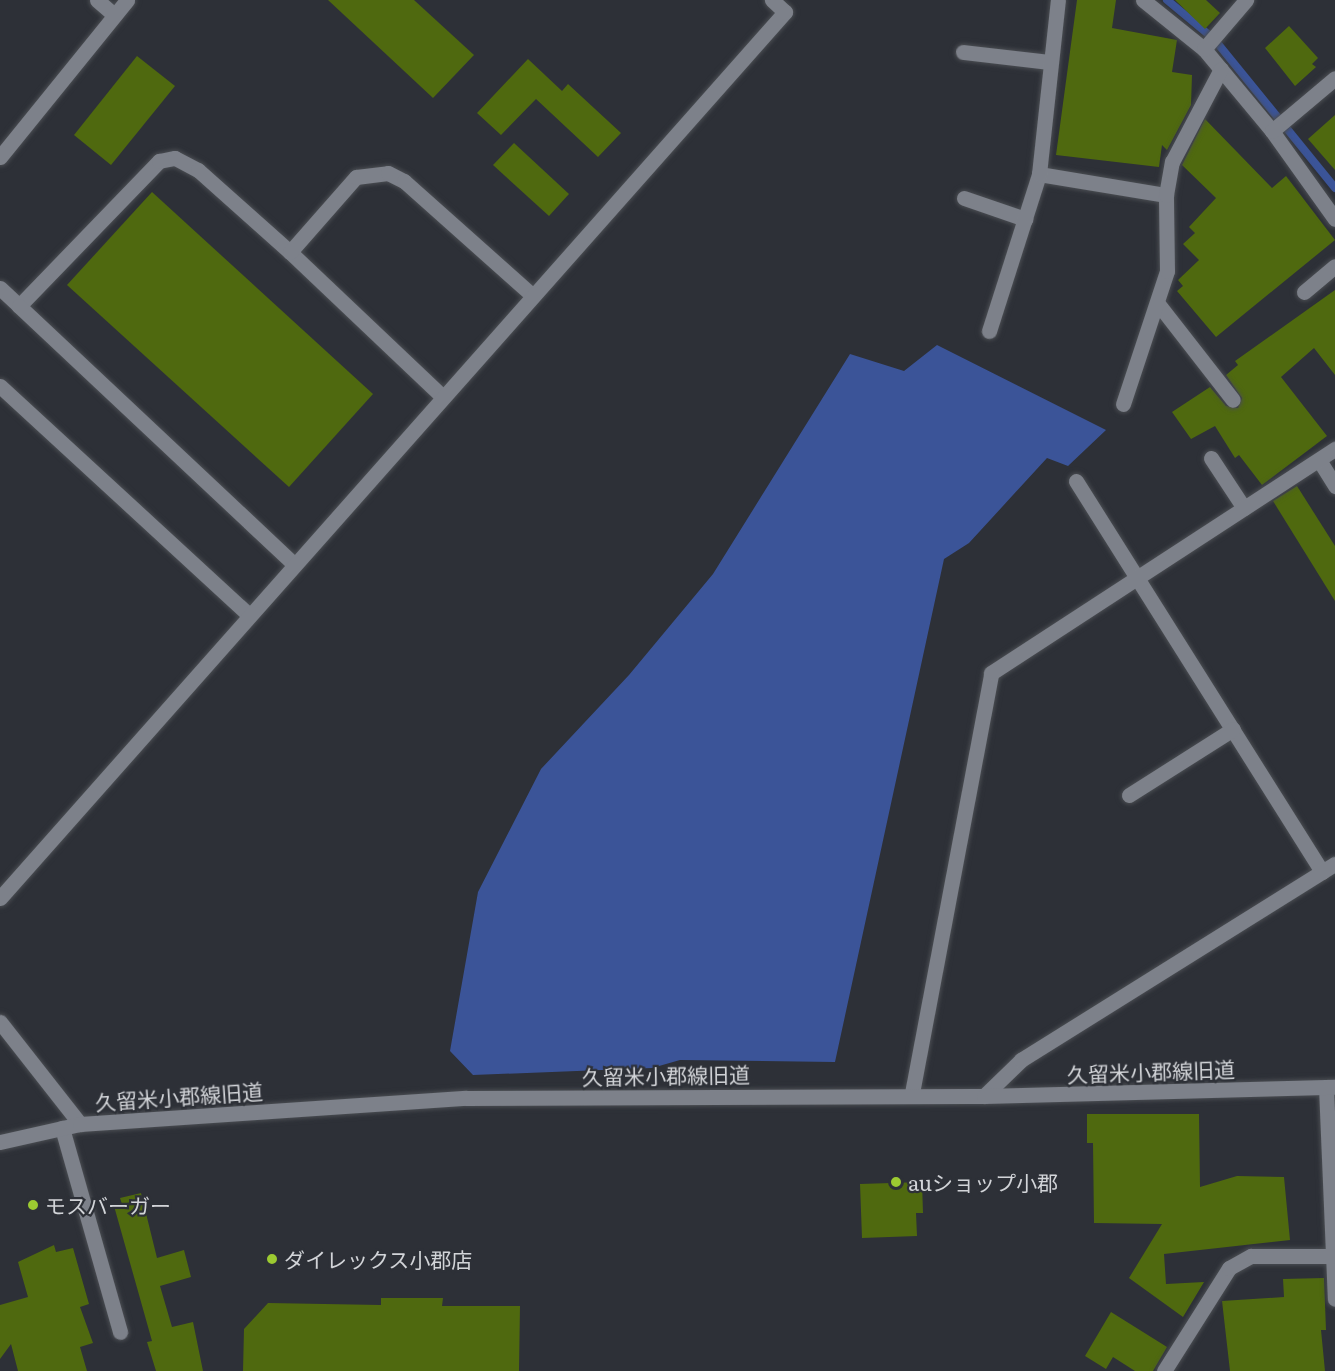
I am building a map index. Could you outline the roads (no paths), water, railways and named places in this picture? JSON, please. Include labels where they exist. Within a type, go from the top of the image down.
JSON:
[{"type":"street","points":[[97,0],[114,15]]},
{"type":"street","points":[[0,157],[127,0]]},
{"type":"street","points":[[0,898],[293,563],[785,12],[772,0]]},
{"type":"street","points":[[990,331],[1039,174],[1058,0]]},
{"type":"street","points":[[1143,0],[1204,49],[1272,131],[1335,219]]},
{"type":"street","points":[[1204,49],[1246,0]]},
{"type":"street","points":[[963,52],[1050,62]]},
{"type":"street","points":[[1123,404],[1159,305],[1167,272],[1166,195],[1172,162],[1221,69]]},
{"type":"street","points":[[1272,131],[1335,78]]},
{"type":"street","points":[[19,306],[159,161],[175,158],[198,170],[290,252],[442,396]]},
{"type":"street","points":[[290,252],[356,177],[388,173],[404,181],[532,295]]},
{"type":"street","points":[[1039,174],[1166,195]]},
{"type":"street","points":[[964,198],[1024,219]]},
{"type":"street","points":[[1304,292],[1335,266]]},
{"type":"street","points":[[0,288],[293,563]]},
{"type":"street","points":[[1159,305],[1233,400]]},
{"type":"street","points":[[0,386],[248,614]]},
{"type":"street","points":[[912,1093],[991,673],[1335,449]]},
{"type":"street","points":[[1211,458],[1244,508]]},
{"type":"street","points":[[1319,460],[1335,486]]},
{"type":"street","points":[[984,1096],[1021,1060],[1329,868],[1233,729],[1076,481]]},
{"type":"street","points":[[1129,795],[1233,729]]},
{"type":"street","points":[[0,1022],[80,1124]]},
{"type":"street","points":[[1330,1087],[1332,1256],[1335,1299]]},
{"type":"street","name":"久留米小郡線旧道","points":[[0,1142],[80,1124],[466,1098],[912,1093],[984,1096],[1330,1087]]},
{"type":"street","points":[[62,1128],[120,1332]]},
{"type":"street","points":[[1164,1371],[1229,1268],[1251,1256],[1332,1256]]},
{"type":"water","points":[[937,345],[1106,430],[1068,466],[1047,458],[969,543],[944,559],[835,1062],[680,1060],[652,1068],[473,1075],[450,1051],[478,892],[541,769],[629,675],[713,574],[850,354],[904,371]]},
{"type":"waterway","points":[[1167,0],[1214,39],[1335,188]]},
{"type":"place","name":"auショップ小郡","points":[[896,1182]]},
{"type":"place","name":"モスバーガー","points":[[33,1205]]},
{"type":"place","name":"ダイレックス小郡店","points":[[272,1259]]}]
